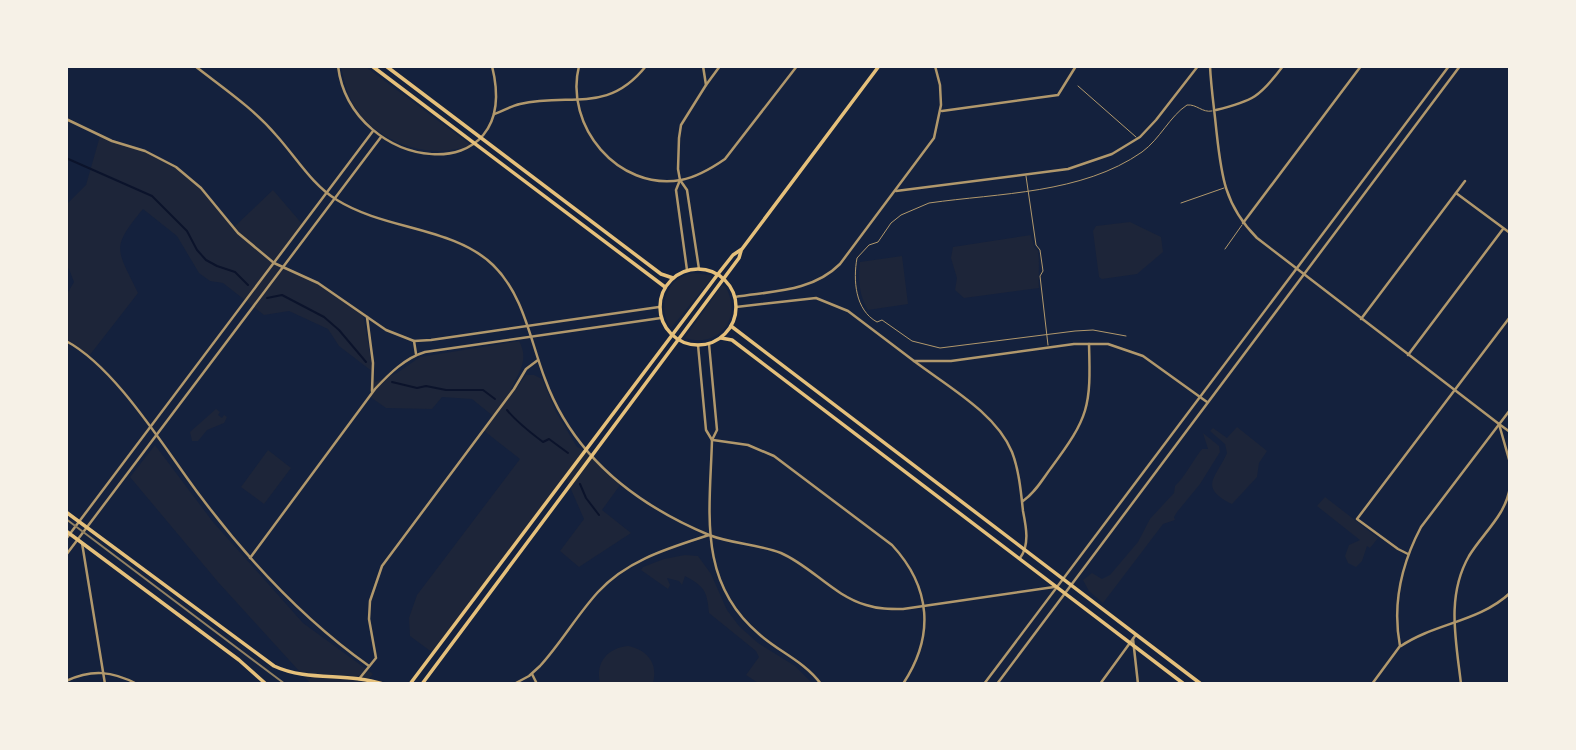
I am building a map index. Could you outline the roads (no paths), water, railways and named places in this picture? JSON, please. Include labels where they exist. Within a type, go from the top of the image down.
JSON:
[{"type":"main road","points":[[372,66],[665,287]]},
{"type":"main road","points":[[386,66],[661,274],[673,278]]},
{"type":"main road","points":[[422,684],[879,66]]},
{"type":"main road","points":[[410,684],[718,274],[733,255],[742,249]]},
{"type":"main road","points":[[699,269],[718,274],[735,297],[736,307],[731,326],[721,338],[709,344],[698,345],[678,340],[661,318],[660,307],[665,287],[673,278],[687,270],[699,269]]},
{"type":"main road","points":[[731,326],[1201,684]]},
{"type":"main road","points":[[721,338],[733,340],[1184,684]]},
{"type":"main road","points":[[66,512],[274,666],[295,674],[359,679],[383,684]]},
{"type":"main road","points":[[69,533],[239,660],[266,684]]},
{"type":"street","points":[[195,66],[256,115],[335,199],[384,222],[451,240],[478,252],[496,268],[516,297],[560,414],[591,457],[642,501],[709,535],[780,553],[802,564],[849,598],[882,609],[903,609],[1058,587]]},
{"type":"street","points":[[338,66],[348,100],[373,131],[402,148],[428,153],[450,153],[475,144],[490,127],[494,114],[495,89],[492,66]]},
{"type":"street","points":[[579,66],[576,85],[578,100],[586,130],[601,152],[625,170],[647,177],[680,180],[712,169],[725,159],[797,66]]},
{"type":"street","points":[[494,114],[523,104],[594,99],[615,92],[634,80],[646,66]]},
{"type":"street","points":[[703,66],[706,85]]},
{"type":"street","points":[[699,269],[687,190],[680,180],[677,158],[681,125],[720,66]]},
{"type":"street","points":[[735,297],[807,286],[825,277],[841,264],[931,143],[941,111],[941,92],[935,66]]},
{"type":"street","points":[[941,111],[1058,95],[1076,66]]},
{"type":"street","points":[[896,191],[1068,169],[1091,163],[1138,138],[1156,120],[1198,66]]},
{"type":"street","points":[[1210,66],[1224,188],[1243,223],[1256,238],[1510,432]]},
{"type":"street","points":[[1214,110],[1247,102],[1259,95],[1283,66]]},
{"type":"street","points":[[1243,223],[1361,66]]},
{"type":"street","points":[[984,684],[1449,66]]},
{"type":"street","points":[[997,684],[1460,66]]},
{"type":"street","points":[[1415,112],[1421,117]]},
{"type":"street","points":[[66,120],[176,167],[201,188],[238,233],[274,263],[318,283],[386,331],[414,341],[660,307]]},
{"type":"street","points":[[66,539],[373,131]]},
{"type":"street","points":[[66,555],[80,541],[87,527],[381,137]]},
{"type":"street","points":[[680,180],[676,190],[687,270]]},
{"type":"street","points":[[1361,320],[1465,181]]},
{"type":"street","points":[[1456,193],[1510,233]]},
{"type":"street","points":[[1408,355],[1503,229]]},
{"type":"street","points":[[736,307],[810,298],[825,301],[848,311],[985,415],[1001,431],[1014,458],[1022,501],[1026,549],[1020,558]]},
{"type":"street","points":[[367,317],[373,363],[372,392]]},
{"type":"street","points":[[1408,554],[1398,550],[1357,519],[1510,317]]},
{"type":"street","points":[[250,558],[372,392],[393,371],[416,355],[661,318]]},
{"type":"street","points":[[66,341],[87,354],[102,369],[157,435],[200,496],[250,558],[308,618],[369,666]]},
{"type":"street","points":[[414,341],[416,355]]},
{"type":"street","points":[[709,344],[717,428],[712,440],[709,535],[720,581],[744,621],[771,644],[805,666],[821,684]]},
{"type":"street","points":[[1022,501],[1033,492],[1080,426],[1091,386],[1089,344]]},
{"type":"street","points":[[914,361],[951,361],[1049,348],[1108,344],[1131,350],[1156,364],[1207,402]]},
{"type":"street","points":[[698,345],[706,430],[712,440]]},
{"type":"street","points":[[207,353],[215,359]]},
{"type":"street","points":[[359,679],[376,658],[369,619],[370,601],[382,566],[514,389],[526,369],[538,360]]},
{"type":"street","points":[[1401,646],[1396,622],[1397,603],[1408,554],[1421,527],[1510,410]]},
{"type":"street","points":[[1499,424],[1510,463]]},
{"type":"street","points":[[712,440],[748,445],[774,456],[892,545],[903,557],[914,574],[925,606],[924,632],[918,653],[903,684]]},
{"type":"street","points":[[1461,684],[1454,622],[1456,589],[1470,554],[1499,517],[1510,487]]},
{"type":"street","points":[[514,684],[532,674],[550,656],[600,590],[618,574],[656,553],[709,535]]},
{"type":"street","points":[[80,541],[106,684]]},
{"type":"street","points":[[1372,684],[1401,646],[1418,634],[1479,615],[1510,593]]},
{"type":"street","points":[[1100,684],[1136,634]]},
{"type":"street","points":[[1132,642],[1138,684]]},
{"type":"street","points":[[66,681],[84,674],[104,672],[137,684]]},
{"type":"street","points":[[532,674],[537,684]]},
{"type":"lane","points":[[1078,86],[1138,138]]},
{"type":"lane","points":[[1126,336],[1093,330],[952,348],[930,347],[912,341],[883,320],[873,321],[863,309],[857,292],[857,258],[869,245],[878,242],[901,215],[924,204],[1077,181],[1126,162],[1150,146],[1187,105],[1195,105],[1205,112],[1214,110]]},
{"type":"lane","points":[[1026,173],[1035,245],[1040,250],[1044,271],[1040,276],[1049,348]]},
{"type":"lane","points":[[1181,203],[1224,188]]},
{"type":"lane","points":[[1226,248],[1243,223]]},
{"type":"waterway","points":[[66,158],[152,196],[187,231],[206,260],[235,272],[248,285]]},
{"type":"waterway","points":[[267,298],[282,295],[324,317],[366,362]]},
{"type":"waterway","points":[[392,382],[417,388],[426,386],[446,390],[483,390],[495,399]]},
{"type":"waterway","points":[[507,410],[543,442],[549,439],[568,453]]},
{"type":"waterway","points":[[580,484],[586,498],[599,515]]},
{"type":"tram line","points":[[66,519],[285,684]]}]
